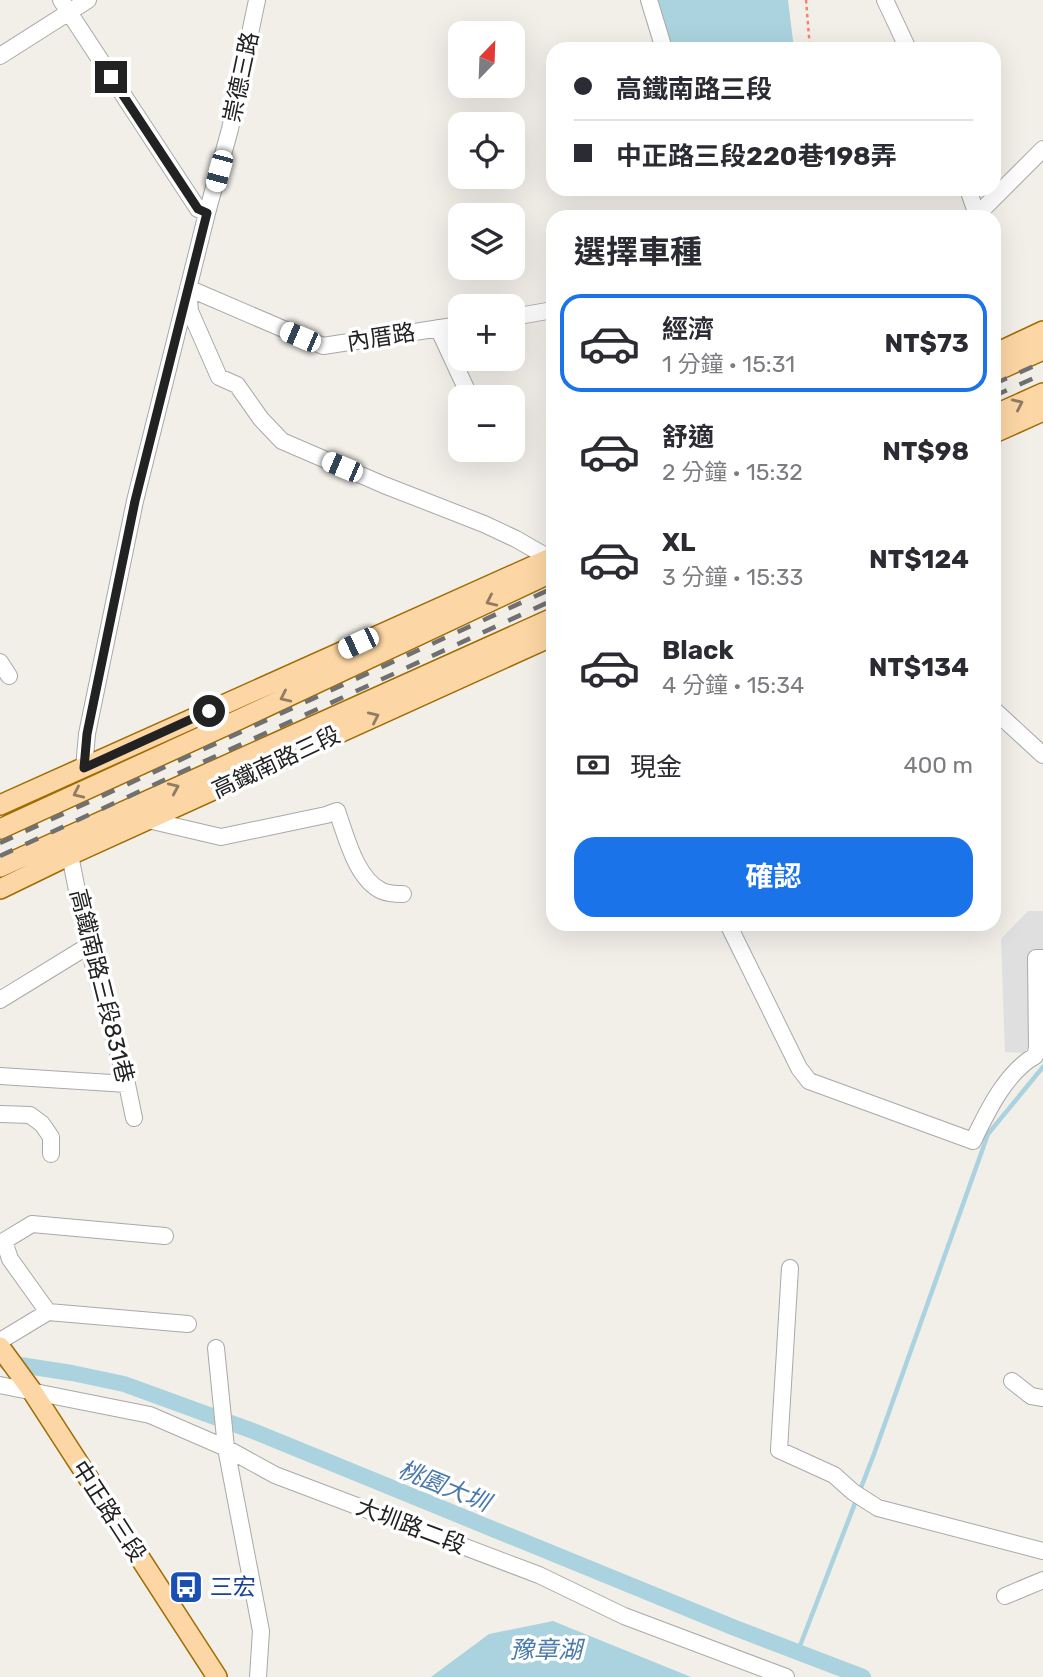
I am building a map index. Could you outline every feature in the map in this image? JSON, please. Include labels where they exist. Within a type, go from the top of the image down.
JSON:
[{"type":"main road","points":[[1001,351],[1043,331]]},
{"type":"main road","points":[[1001,369],[1043,350]]},
{"type":"main road","points":[[1001,412],[1043,393]]},
{"type":"main road","points":[[1001,430],[1043,411]]},
{"type":"main road","points":[[0,805],[433,609],[546,564]]},
{"type":"main road","points":[[0,829],[388,649],[546,565]]},
{"type":"main road","points":[[388,649],[433,609]]},
{"type":"main road","name":"高鐵南路三段","points":[[0,867],[546,621]]},
{"type":"main road","name":"高鐵南路三段","points":[[0,889],[546,639]]},
{"type":"main road","name":"中正路三段","points":[[0,1347],[32,1391],[217,1677]]},
{"type":"street","points":[[0,56],[65,6],[88,0]]},
{"type":"street","name":"崇德三路","points":[[84,768],[87,734],[135,501],[230,128],[257,0]]},
{"type":"street","points":[[649,0],[662,42]]},
{"type":"street","points":[[885,0],[905,42]]},
{"type":"street","points":[[65,6],[198,209],[207,213]]},
{"type":"street","points":[[1001,191],[1043,149]]},
{"type":"street","points":[[982,210],[996,196]]},
{"type":"street","points":[[188,288],[190,311],[219,377],[237,385],[261,419],[282,441],[484,524],[516,539],[546,558]]},
{"type":"street","name":"內厝路","points":[[188,288],[323,346],[448,326]]},
{"type":"street","points":[[525,315],[546,311]]},
{"type":"street","points":[[439,328],[465,385]]},
{"type":"street","points":[[1001,716],[1043,755]]},
{"type":"street","points":[[148,820],[221,837],[337,811],[359,869],[380,891],[403,894]]},
{"type":"street","name":"高鐵南路三段831巷","points":[[70,855],[88,946],[134,1118]]},
{"type":"street","points":[[731,931],[799,1068],[809,1081],[973,1141],[991,1103],[1024,1062],[1039,1057],[1036,958],[1043,958]]},
{"type":"street","points":[[0,1000],[88,946]]},
{"type":"street","points":[[0,1076],[127,1084]]},
{"type":"street","points":[[0,1114],[30,1115],[43,1124],[51,1137],[51,1154]]},
{"type":"street","points":[[48,1312],[10,1259],[4,1241],[32,1224],[165,1236]]},
{"type":"street","points":[[790,1268],[779,1450],[834,1475],[858,1496],[878,1508],[1043,1551]]},
{"type":"street","points":[[0,1341],[48,1312],[188,1325]]},
{"type":"street","points":[[216,1348],[226,1448],[261,1631],[258,1677]]},
{"type":"street","points":[[1012,1381],[1031,1396],[1043,1398]]},
{"type":"street","name":"大圳路二段","points":[[0,1385],[150,1415],[226,1448],[275,1475],[539,1575],[624,1616],[786,1677]]},
{"type":"street","points":[[1005,1597],[1043,1580]]},
{"type":"path","points":[[806,0],[809,42]]},
{"type":"shaded area","points":[[1028,911],[1043,911],[1043,1039],[1035,1039],[1024,1053],[1005,1052],[1001,939]]},
{"type":"water","points":[[658,0],[788,0],[793,42],[670,42]]},
{"type":"water","name":"豫章湖","points":[[553,1621],[691,1677],[431,1677],[489,1634]]},
{"type":"waterway","points":[[798,1651],[874,1454],[988,1134],[1043,1067]]},
{"type":"waterway","name":"桃園大圳","points":[[7,1363],[124,1384],[253,1431],[735,1628],[863,1677]]},
{"type":"railway","points":[[1001,381],[1043,362]]},
{"type":"railway","points":[[1001,393],[1043,374]]},
{"type":"railway","points":[[0,843],[546,591]]},
{"type":"railway","points":[[0,856],[546,603]]},
{"type":"place","name":"三宏","points":[[186,1587]]},
{"type":"route","points":[[111,77],[198,209],[207,213],[135,501],[87,734],[84,768],[209,711]]}]
